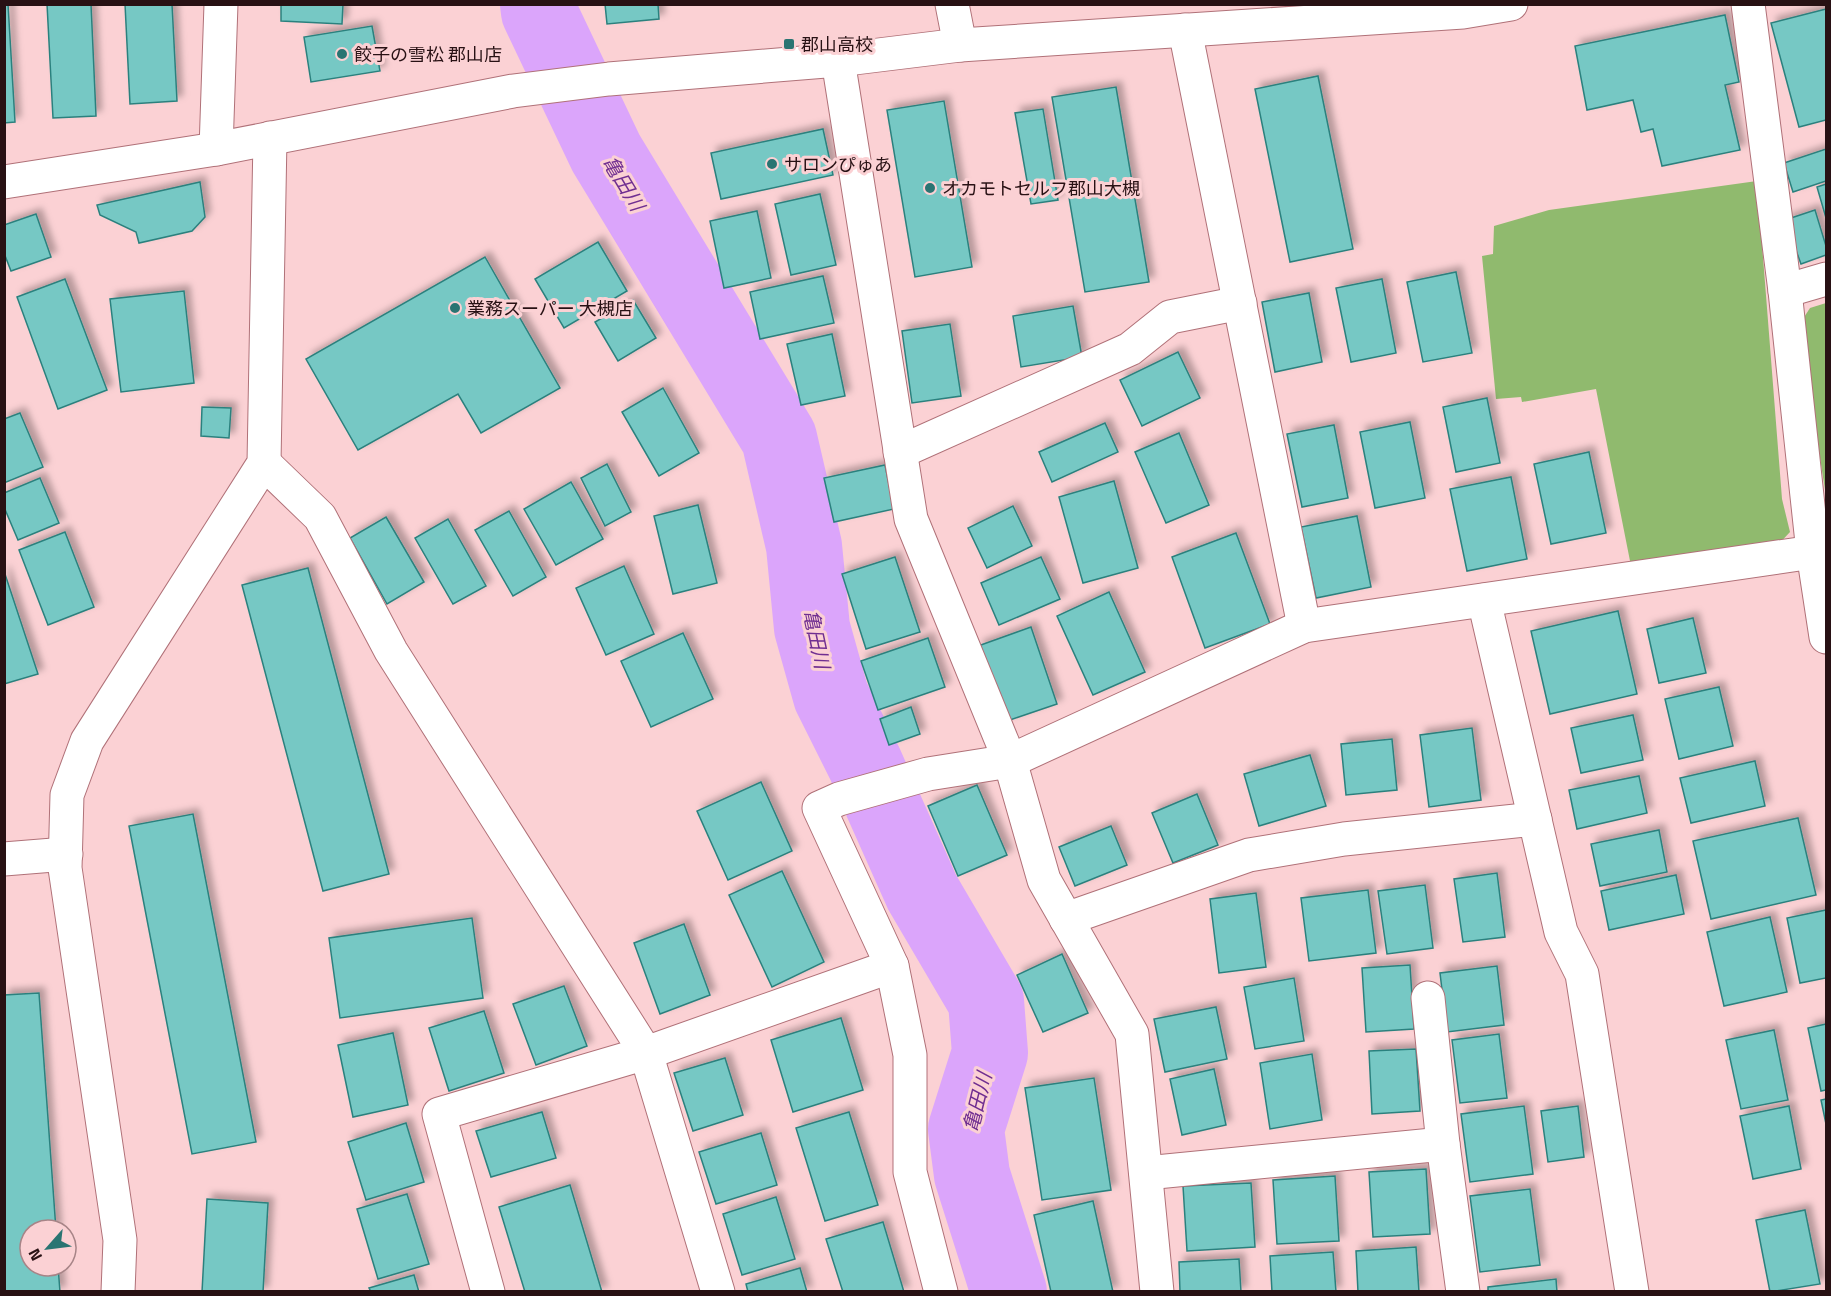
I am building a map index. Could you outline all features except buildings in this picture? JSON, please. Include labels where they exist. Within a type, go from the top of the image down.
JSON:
[{"type":"street","points":[[216,149],[221,4]]},
{"type":"street","points":[[952,4],[960,45]]},
{"type":"street","points":[[4,182],[216,149],[513,91],[609,79],[838,60],[960,45],[1463,12],[1511,4]]},
{"type":"street","points":[[1748,4],[1785,291],[1813,552],[1827,637]]},
{"type":"street","points":[[1185,30],[1304,626]]},
{"type":"street","points":[[838,60],[911,519],[1010,761],[1044,880],[1132,1034],[1157,1292]]},
{"type":"street","points":[[118,1292],[120,1240],[65,868],[67,795],[87,741],[264,463],[270,138]]},
{"type":"street","points":[[1785,291],[1827,279]]},
{"type":"street","points":[[900,452],[1130,349],[1170,317],[1240,303]]},
{"type":"street","points":[[264,463],[320,517],[391,651],[646,1053],[718,1292]]},
{"type":"street","points":[[941,1292],[910,1172],[910,1055],[892,966],[819,808],[901,780],[1010,761],[1304,626],[1813,552]]},
{"type":"street","points":[[1484,600],[1561,932],[1582,974],[1632,1292]]},
{"type":"street","points":[[1066,919],[1249,855],[1344,839],[1535,819]]},
{"type":"street","points":[[4,860],[66,854]]},
{"type":"street","points":[[488,1292],[439,1114],[646,1053],[892,966]]},
{"type":"street","points":[[1428,998],[1443,1144],[1463,1292]]},
{"type":"street","points":[[1146,1173],[1443,1144]]},
{"type":"green space","points":[[1757,181],[1782,499],[1790,532],[1776,547],[1631,566],[1596,389],[1522,402],[1521,397],[1496,399],[1482,256],[1493,254],[1494,226],[1549,210]]},
{"type":"green space","points":[[1826,303],[1826,496],[1799,325],[1810,308]]},
{"type":"waterway","name":"亀田川","points":[[538,4],[539,12],[606,153],[779,438],[804,546],[812,628],[831,696],[865,764],[922,892],[986,1001],[990,1053],[966,1129],[972,1175],[1009,1292]]},
{"type":"place","name":"郡山高校","points":[[789,44]]},
{"type":"place","name":"餃子の雪松 郡山店","points":[[342,54]]},
{"type":"place","name":"サロンぴゅあ","points":[[772,164]]},
{"type":"place","name":"オカモトセルフ郡山大槻","points":[[930,188]]},
{"type":"place","name":"業務スーパー 大槻店","points":[[455,308]]}]
